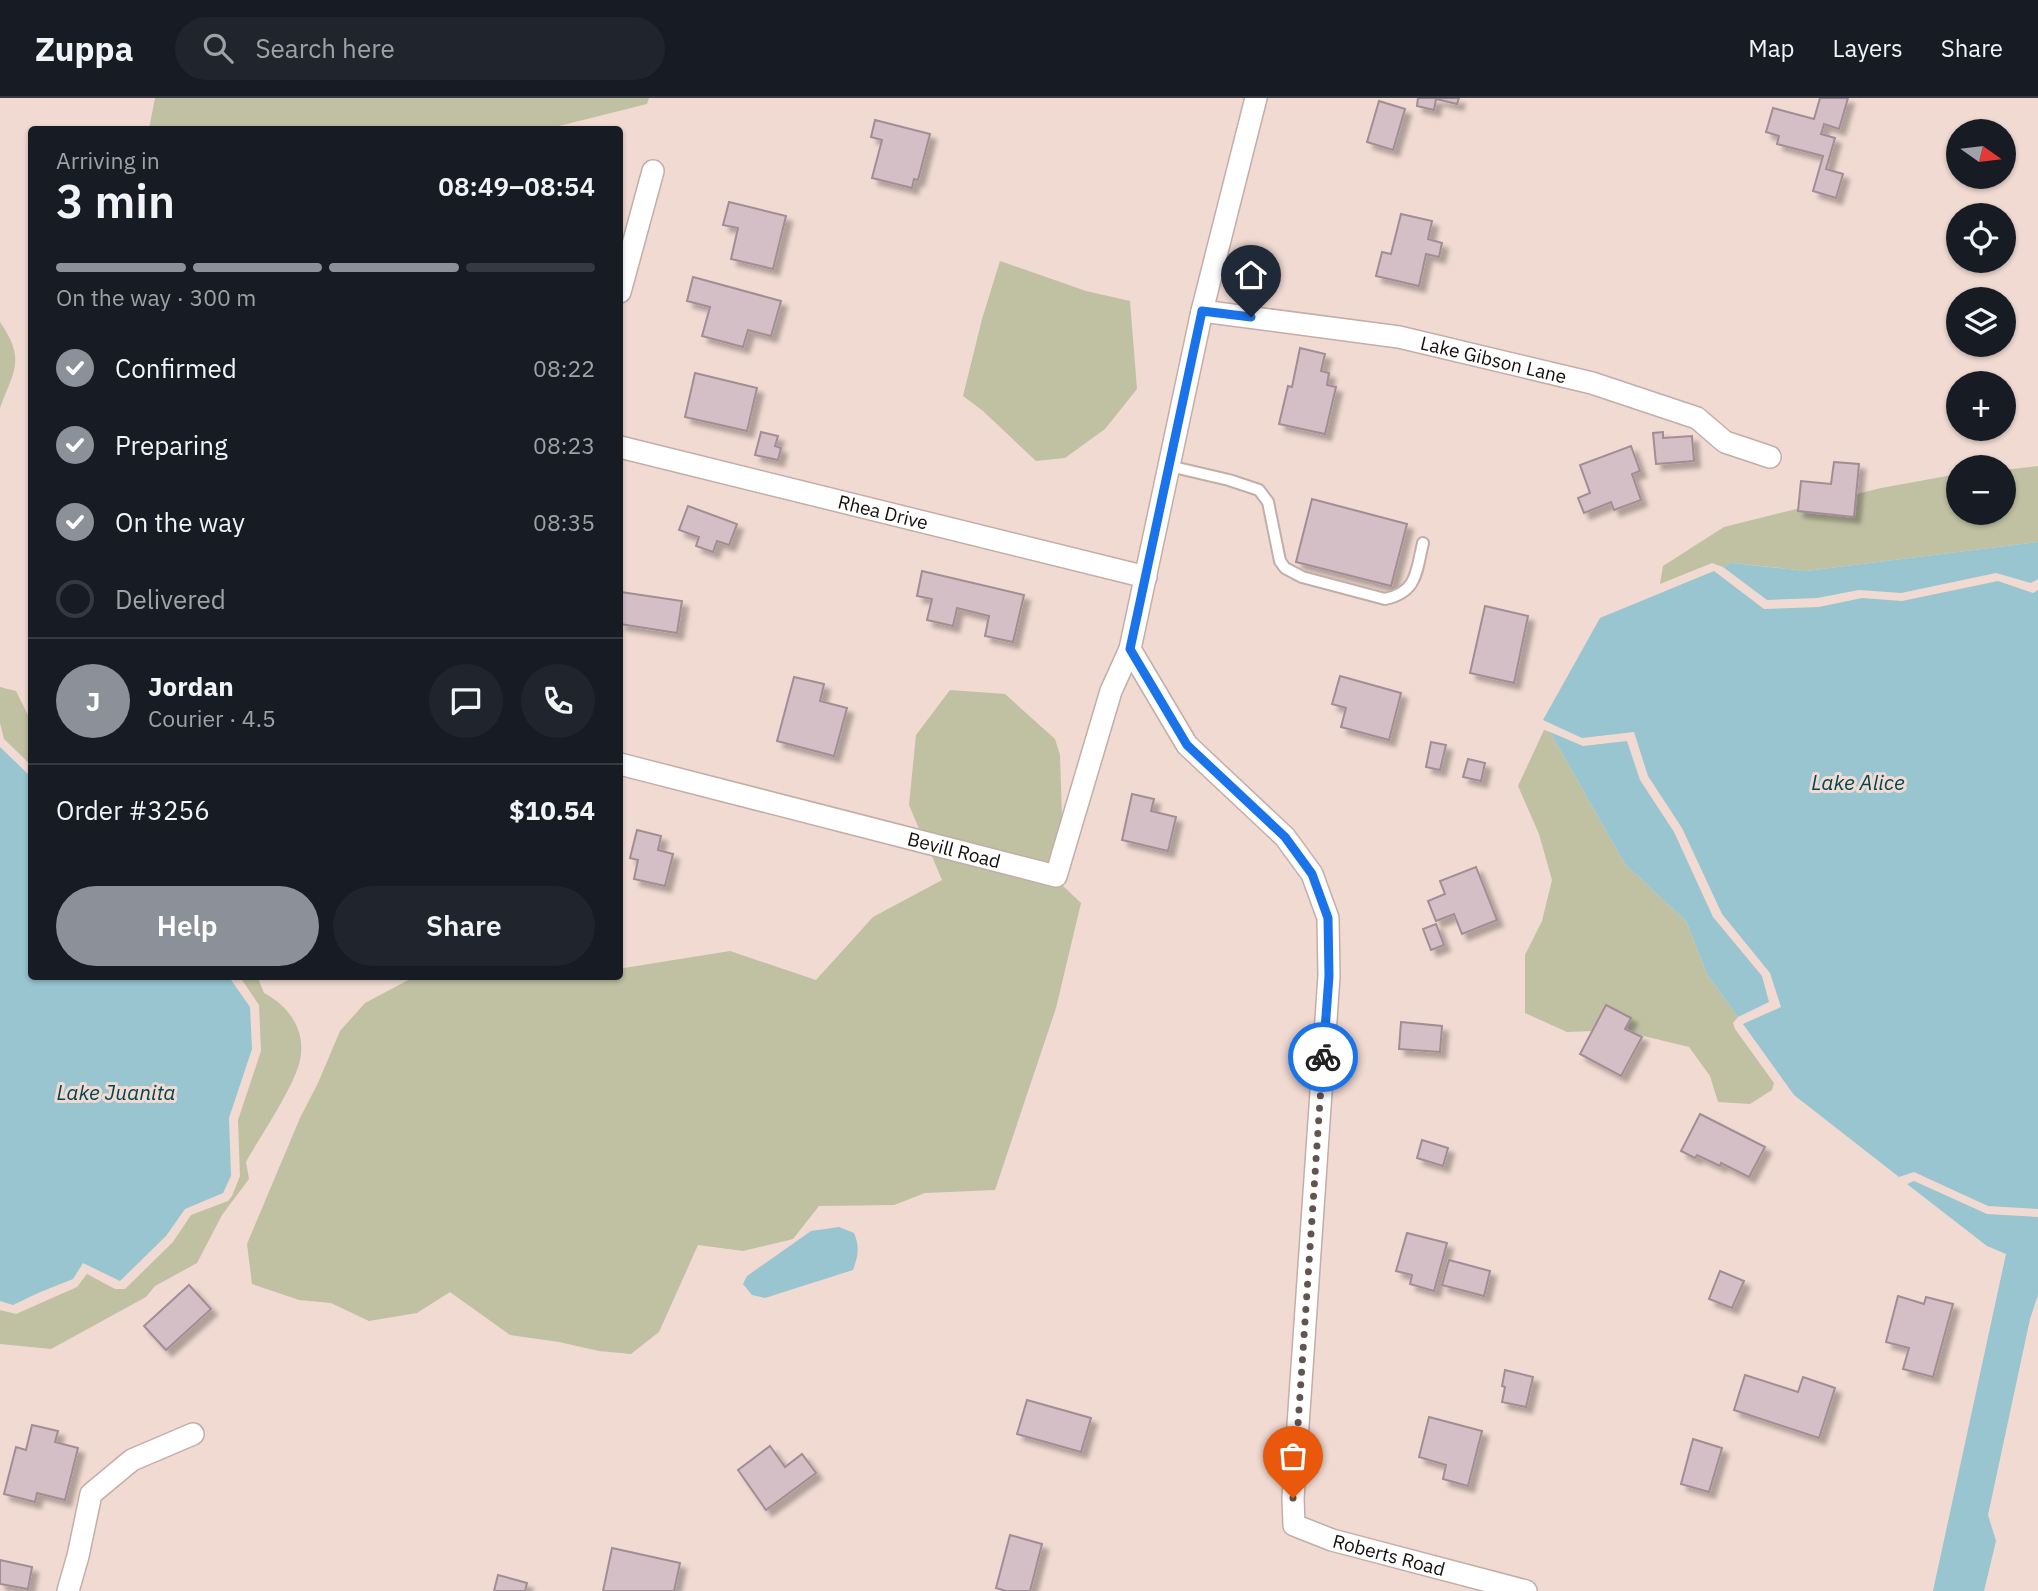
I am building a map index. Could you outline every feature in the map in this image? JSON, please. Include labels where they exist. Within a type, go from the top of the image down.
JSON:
[{"type":"street","points":[[1130,649],[1202,311],[1256,98]]},
{"type":"street","points":[[623,281],[653,171]]},
{"type":"street","name":"Lake Gibson Lane","points":[[1202,311],[1399,337],[1592,383],[1697,418],[1725,442],[1770,457]]},
{"type":"street","name":"Rhea Drive","points":[[623,448],[1146,578]]},
{"type":"street","name":"Bevill Road","points":[[623,765],[1056,876],[1111,691],[1130,649]]},
{"type":"street","name":"Roberts Road","points":[[1130,649],[1187,745],[1285,837],[1312,874],[1328,918],[1329,976],[1293,1498],[1294,1525],[1332,1540],[1526,1591]]},
{"type":"street","points":[[68,1591],[91,1494],[132,1460],[193,1434]]},
{"type":"lane","points":[[1170,466],[1259,490],[1268,502],[1280,561],[1285,568],[1302,578],[1385,598],[1395,596],[1410,587],[1414,580],[1423,543]]},
{"type":"green space","points":[[155,98],[649,98],[647,104],[559,126],[150,126]]},
{"type":"green space","points":[[1000,261],[1086,291],[1130,301],[1137,389],[1105,429],[1065,458],[1036,461],[963,396]]},
{"type":"green space","points":[[0,322],[13,346],[15,365],[0,408]]},
{"type":"green space","points":[[2038,466],[2038,542],[1806,571],[1734,563],[1723,567],[1712,563],[1660,584],[1663,566],[1724,527],[1881,488],[1946,476],[1946,525],[2016,525],[2016,469]]},
{"type":"green space","points":[[0,687],[16,691],[28,715],[28,762],[4,739],[0,723]]},
{"type":"green space","points":[[950,690],[1005,694],[1055,739],[1060,755],[1062,817],[1048,863],[920,831],[909,805],[916,735]]},
{"type":"green space","points":[[1544,730],[1550,732],[1625,864],[1686,921],[1707,974],[1738,1017],[1733,1023],[1735,1029],[1774,1083],[1772,1090],[1750,1104],[1718,1102],[1710,1076],[1689,1047],[1619,1030],[1567,1032],[1525,1013],[1525,955],[1542,921],[1552,880],[1539,834],[1518,786]]},
{"type":"green space","points":[[931,854],[1062,881],[1062,885],[1081,903],[1056,1008],[995,1190],[925,1193],[894,1205],[819,1206],[793,1239],[743,1251],[698,1245],[659,1332],[631,1354],[510,1335],[450,1292],[417,1313],[369,1321],[331,1303],[299,1300],[252,1284],[247,1244],[340,1031],[365,1003],[408,980],[623,980],[623,968],[730,951],[816,980],[873,917],[942,880]]},
{"type":"green space","points":[[242,980],[259,980],[264,993],[287,1010],[300,1035],[299,1065],[294,1079],[246,1162],[249,1179],[222,1215],[197,1263],[155,1286],[146,1297],[51,1349],[0,1344],[0,1310],[16,1314],[77,1287],[87,1274],[115,1289],[125,1289],[173,1242],[191,1215],[228,1201],[232,1196],[240,1176],[238,1120],[261,1051],[259,1005]]},
{"type":"water","points":[[2038,542],[2038,579],[2031,583],[1996,573],[1901,593],[1859,590],[1817,598],[1767,600],[1723,567],[1733,563],[1806,571]]},
{"type":"water","name":"Lake Alice","points":[[1714,571],[1764,609],[1819,607],[1862,598],[1902,601],[1998,581],[2033,593],[2038,590],[2038,1209],[1988,1206],[1914,1172],[1899,1177],[1794,1095],[1743,1024],[1781,1007],[1770,973],[1722,914],[1682,828],[1648,776],[1634,732],[1582,738],[1543,720],[1600,618]]},
{"type":"water","points":[[1550,732],[1583,746],[1627,741],[1640,780],[1674,832],[1713,917],[1762,976],[1769,1002],[1738,1017],[1707,974],[1686,921],[1625,864]]},
{"type":"water","name":"Lake Juanita","points":[[0,747],[28,774],[28,980],[231,980],[250,1007],[252,1049],[229,1118],[231,1176],[223,1193],[185,1209],[166,1236],[120,1281],[83,1263],[73,1279],[13,1305],[0,1301]]},
{"type":"water","points":[[1914,1181],[1987,1214],[2038,1217],[2038,1295],[2030,1319],[1988,1515],[1996,1541],[1984,1591],[1933,1591],[2006,1254],[1987,1246],[1907,1184]]},
{"type":"water","points":[[839,1227],[854,1233],[856,1238],[858,1251],[853,1270],[765,1298],[752,1295],[743,1284],[747,1276],[811,1231]]},
{"type":"building","points":[[1418,98],[1459,98],[1457,104],[1436,99],[1434,110],[1417,106]]},
{"type":"building","points":[[1820,98],[1848,98],[1839,129],[1824,124],[1821,134],[1835,138],[1826,169],[1843,174],[1836,198],[1813,191],[1823,156],[1777,144],[1779,136],[1766,132],[1773,108],[1814,119]]},
{"type":"building","points":[[1379,101],[1405,109],[1393,150],[1367,142]]},
{"type":"building","points":[[875,120],[930,134],[918,180],[914,179],[912,188],[872,178],[882,140],[871,137]]},
{"type":"building","points":[[729,202],[786,216],[773,269],[731,259],[738,228],[723,225]]},
{"type":"building","points":[[1401,214],[1432,221],[1428,239],[1442,243],[1439,257],[1426,254],[1419,286],[1376,276],[1382,252],[1391,254]]},
{"type":"building","points":[[693,277],[781,301],[771,336],[748,330],[743,347],[702,336],[710,307],[687,301]]},
{"type":"building","points":[[1300,348],[1325,354],[1321,371],[1329,373],[1327,385],[1336,387],[1325,434],[1279,424],[1288,386],[1292,387]]},
{"type":"building","points":[[695,373],[757,388],[747,431],[685,417]]},
{"type":"building","points":[[761,432],[778,436],[775,446],[781,448],[778,460],[755,455]]},
{"type":"building","points":[[1663,432],[1663,438],[1692,436],[1694,461],[1656,464],[1653,433]]},
{"type":"building","points":[[1631,446],[1640,471],[1632,474],[1641,500],[1614,510],[1611,502],[1584,513],[1578,498],[1590,493],[1580,465]]},
{"type":"building","points":[[1834,462],[1859,464],[1854,517],[1798,511],[1801,481],[1831,484]]},
{"type":"building","points":[[1312,499],[1407,524],[1391,586],[1296,562]]},
{"type":"building","points":[[688,506],[737,524],[729,545],[717,541],[713,552],[696,546],[699,537],[679,530]]},
{"type":"building","points":[[922,571],[1024,595],[1013,642],[985,636],[989,616],[957,608],[953,626],[927,620],[932,599],[917,596]]},
{"type":"building","points":[[623,592],[682,601],[677,633],[623,624]]},
{"type":"building","points":[[1485,606],[1528,616],[1514,683],[1470,673]]},
{"type":"building","points":[[1340,676],[1401,693],[1389,740],[1341,727],[1346,708],[1332,704]]},
{"type":"building","points":[[794,677],[824,684],[820,701],[847,708],[834,756],[777,741]]},
{"type":"building","points":[[1431,742],[1446,745],[1440,770],[1426,767]]},
{"type":"building","points":[[1468,759],[1485,763],[1481,781],[1463,777]]},
{"type":"building","points":[[1132,794],[1154,799],[1151,811],[1176,817],[1168,851],[1122,840]]},
{"type":"building","points":[[637,830],[661,836],[658,850],[673,854],[665,886],[634,879],[638,860],[630,858]]},
{"type":"building","points":[[1476,867],[1497,920],[1462,934],[1454,914],[1436,921],[1428,901],[1445,894],[1440,881]]},
{"type":"building","points":[[1436,924],[1444,945],[1431,950],[1423,929]]},
{"type":"building","points":[[1606,1005],[1631,1018],[1625,1029],[1642,1037],[1621,1076],[1580,1054]]},
{"type":"building","points":[[1401,1022],[1442,1026],[1440,1052],[1399,1049]]},
{"type":"building","points":[[1700,1114],[1765,1147],[1749,1177],[1721,1163],[1720,1166],[1681,1151]]},
{"type":"building","points":[[1422,1140],[1448,1148],[1443,1166],[1417,1158]]},
{"type":"building","points":[[1407,1233],[1447,1243],[1434,1291],[1410,1284],[1412,1275],[1396,1271]]},
{"type":"building","points":[[1449,1260],[1490,1271],[1484,1296],[1442,1285]]},
{"type":"building","points":[[1720,1271],[1744,1281],[1732,1308],[1709,1299]]},
{"type":"building","points":[[189,1285],[211,1309],[166,1350],[144,1326]]},
{"type":"building","points":[[1898,1296],[1924,1304],[1926,1297],[1953,1304],[1933,1377],[1903,1369],[1909,1348],[1886,1342]]},
{"type":"building","points":[[1505,1370],[1533,1377],[1526,1407],[1502,1402]]},
{"type":"building","points":[[1745,1375],[1798,1392],[1803,1377],[1835,1388],[1819,1438],[1734,1410]]},
{"type":"building","points":[[1027,1400],[1091,1418],[1081,1452],[1017,1434]]},
{"type":"building","points":[[1429,1417],[1482,1431],[1468,1486],[1443,1479],[1446,1465],[1419,1457]]},
{"type":"building","points":[[32,1425],[58,1431],[55,1442],[78,1448],[65,1500],[37,1493],[35,1502],[4,1494],[16,1447],[26,1450]]},
{"type":"building","points":[[1693,1439],[1722,1448],[1709,1492],[1681,1484]]},
{"type":"building","points":[[770,1446],[785,1467],[802,1454],[816,1473],[766,1510],[738,1470]]},
{"type":"building","points":[[1010,1535],[1042,1544],[1030,1591],[1006,1591],[996,1588]]},
{"type":"building","points":[[612,1548],[680,1563],[674,1591],[603,1591]]},
{"type":"building","points":[[0,1560],[32,1567],[28,1589],[0,1584]]},
{"type":"building","points":[[498,1575],[527,1583],[525,1591],[494,1591]]},
{"type":"way so far","points":[[1293,1498],[1323,1057]]},
{"type":"route","points":[[1251,317],[1202,311],[1130,649],[1187,745],[1285,837],[1312,874],[1328,918],[1329,976],[1323,1057]]}]
